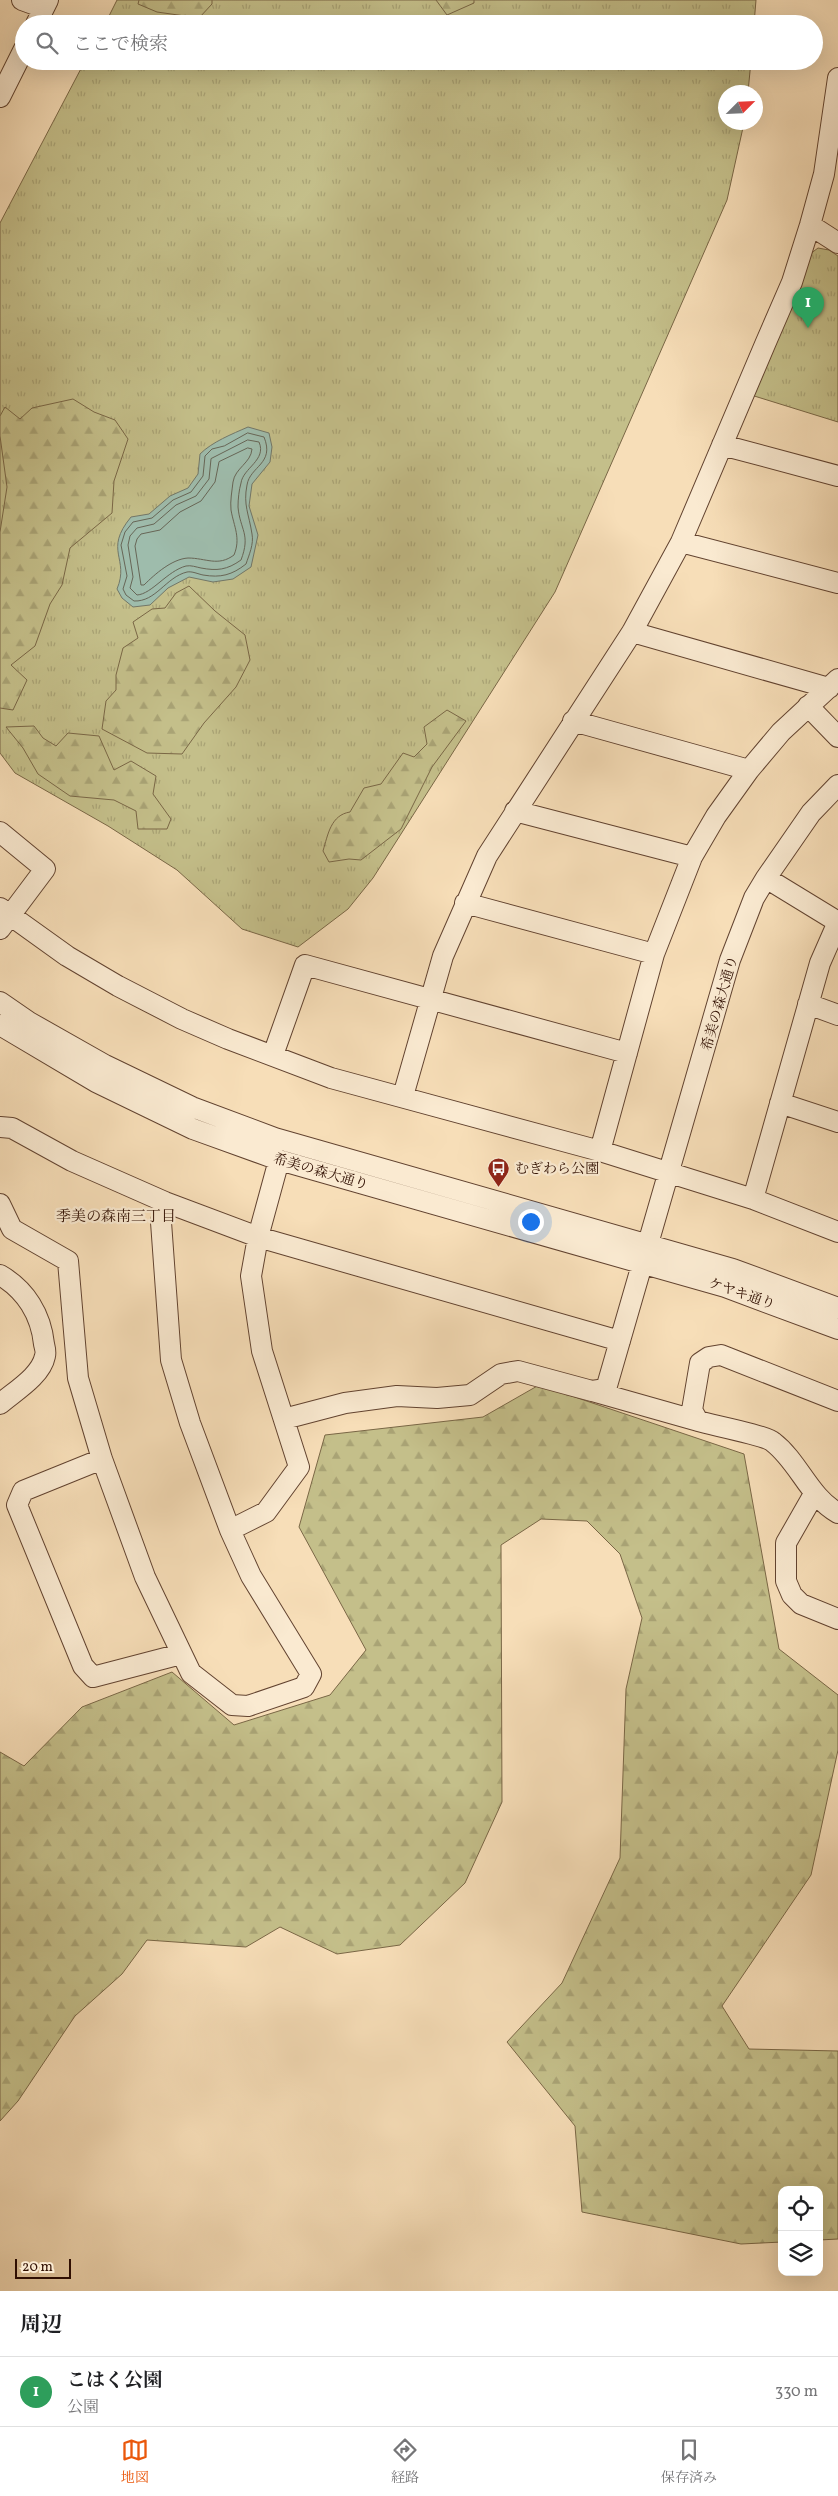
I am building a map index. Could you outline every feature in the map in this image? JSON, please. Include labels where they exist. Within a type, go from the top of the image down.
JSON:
[{"type":"street","points":[[22,0],[43,11]]},
{"type":"street","points":[[0,97],[15,67]]},
{"type":"street","points":[[403,1096],[443,956],[487,856],[632,632],[681,542],[792,282],[810,225],[836,122],[838,78]]},
{"type":"street","points":[[810,225],[838,243]]},
{"type":"street","points":[[722,445],[838,476]]},
{"type":"street","points":[[681,542],[838,583]]},
{"type":"street","points":[[632,632],[833,683]]},
{"type":"street","points":[[600,1151],[654,954],[692,857],[716,816],[749,770],[781,732],[833,683]]},
{"type":"street","points":[[808,706],[838,737]]},
{"type":"street","points":[[573,721],[749,770]]},
{"type":"street","name":"希美の森大通り","points":[[0,1025],[96,1082],[192,1129],[279,1160],[643,1264],[730,960],[754,898],[811,813],[838,785]]},
{"type":"street","points":[[515,811],[692,857]]},
{"type":"street","points":[[0,832],[45,869],[3,918],[134,994],[182,1019],[331,1078],[600,1151],[753,1199],[838,1232]]},
{"type":"street","points":[[753,1199],[820,963],[838,922],[766,878]]},
{"type":"street","points":[[466,903],[654,954]]},
{"type":"street","points":[[273,1055],[305,965],[430,997],[627,1053]]},
{"type":"street","name":"希美の森大通り","points":[[0,1002],[30,1022],[105,1064],[192,1106],[274,1138],[649,1244]]},
{"type":"street","points":[[808,1004],[838,1015]]},
{"type":"street","points":[[780,1103],[838,1122]]},
{"type":"street","points":[[0,1127],[12,1128],[72,1161],[165,1202],[258,1237],[620,1341]]},
{"type":"street","points":[[230,1530],[266,1512],[299,1467],[262,1351],[251,1276],[258,1237],[279,1160]]},
{"type":"street","points":[[0,1204],[12,1229],[68,1260],[78,1378],[102,1459],[145,1576],[181,1654],[191,1673],[232,1705],[248,1706],[304,1687],[311,1674],[251,1576],[230,1530],[190,1423],[171,1360],[161,1222],[165,1202]]},
{"type":"street","name":"ケヤキ通り","points":[[649,1244],[733,1268],[838,1308]]},
{"type":"street","points":[[592,1391],[606,1389],[643,1264]]},
{"type":"street","name":"ケヤキ通り","points":[[643,1264],[724,1286],[838,1329]]},
{"type":"street","points":[[0,1275],[10,1281],[32,1304],[43,1330],[45,1356],[35,1374],[0,1404]]},
{"type":"street","points":[[698,1421],[692,1410],[700,1363],[708,1357],[721,1355],[838,1401]]},
{"type":"street","points":[[284,1419],[345,1403],[397,1396],[438,1398],[470,1395],[501,1374],[518,1371],[772,1440],[796,1466],[814,1494],[838,1513]]},
{"type":"street","points":[[102,1459],[23,1491],[17,1505],[20,1514],[83,1666],[93,1677],[181,1654]]},
{"type":"street","points":[[814,1494],[786,1543],[786,1581],[792,1595],[801,1604],[838,1619]]},
{"type":"green space","points":[[117,0],[756,0],[755,15],[110,15]]},
{"type":"green space","points":[[139,0],[212,0],[212,4],[202,15],[178,15],[157,12],[138,4]]},
{"type":"green space","points":[[436,0],[474,0],[474,3],[447,15]]},
{"type":"green space","points":[[80,70],[750,70],[749,85],[718,85],[718,130],[742,130],[727,200],[555,592],[373,878],[348,909],[298,947],[242,929],[177,870],[108,826],[15,773],[0,753],[0,223]]},
{"type":"green space","points":[[818,248],[829,250],[838,256],[838,422],[751,395],[806,257]]},
{"type":"green space","points":[[73,399],[94,412],[115,420],[128,439],[114,481],[112,513],[70,548],[62,585],[50,604],[35,646],[11,665],[27,680],[13,710],[0,708],[0,532],[7,487],[0,436],[0,416],[5,407],[20,419],[32,408]]},
{"type":"green space","points":[[189,586],[215,611],[245,635],[250,660],[236,687],[204,723],[182,754],[147,753],[102,729],[106,701],[116,690],[116,675],[123,648],[138,638],[133,622],[152,609],[165,608],[176,593]]},
{"type":"green space","points":[[447,710],[466,721],[432,767],[401,829],[361,860],[349,859],[329,862],[323,851],[334,821],[338,817],[350,812],[364,788],[381,784],[403,753],[414,757],[427,744],[424,727]]},
{"type":"green space","points":[[34,726],[43,738],[56,746],[68,733],[99,736],[114,770],[131,761],[156,776],[153,794],[171,819],[167,829],[138,829],[136,811],[114,800],[70,796],[38,774],[23,748],[6,727]]},
{"type":"green space","points":[[539,1385],[744,1454],[779,1649],[838,1695],[838,1750],[811,1875],[722,2006],[749,2049],[838,2051],[838,2239],[823,2240],[823,2186],[778,2186],[778,2242],[741,2244],[582,2212],[575,2126],[507,2042],[562,1983],[620,1858],[626,1689],[642,1618],[620,1554],[587,1521],[541,1519],[501,1545],[502,1802],[465,1883],[400,1945],[337,1954],[280,1927],[246,1947],[147,1940],[122,1974],[75,2016],[18,2101],[0,2121],[0,1752],[24,1766],[82,1707],[172,1672],[234,1725],[330,1695],[366,1650],[299,1527],[325,1435],[483,1417]]},
{"type":"water","points":[[248,427],[269,433],[272,447],[270,462],[252,484],[249,506],[258,535],[251,567],[233,579],[213,582],[189,577],[168,588],[150,605],[133,607],[122,598],[117,589],[121,569],[118,547],[123,529],[131,517],[149,514],[170,496],[188,488],[198,474],[200,454],[222,439]]},
{"type":"place","name":"こはく公園","points":[[808,328]]},
{"type":"place","name":"むぎわら公園","points":[[499,1187]]},
{"type":"district","name":"季美の森南三丁目","points":[[116,1216]]}]
